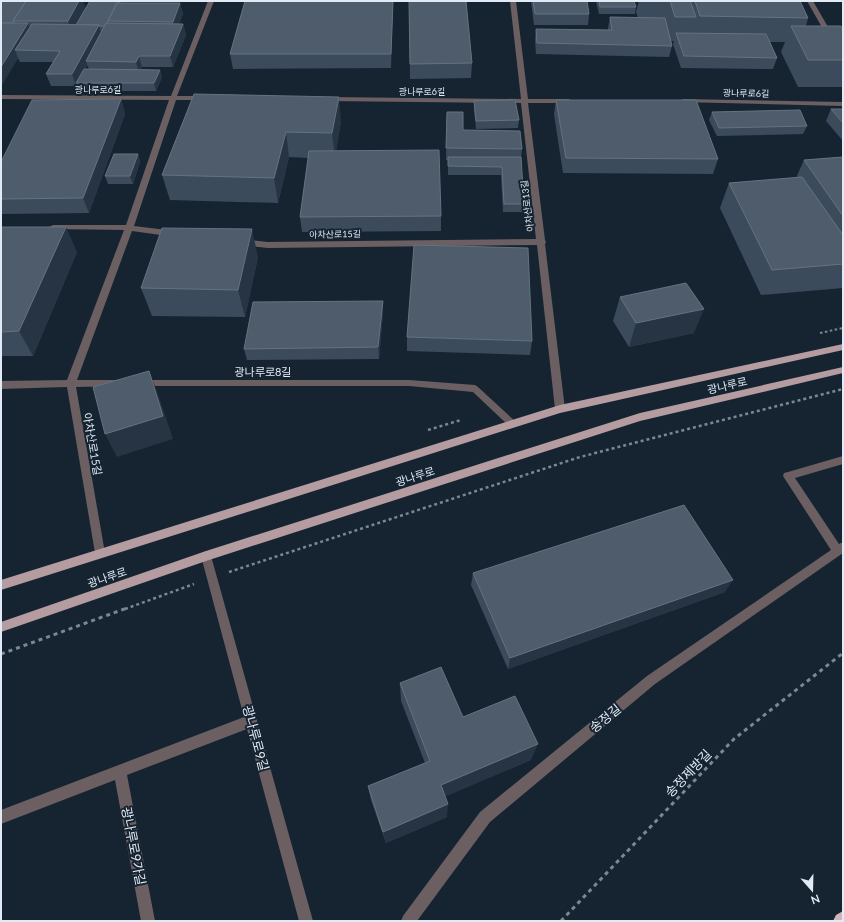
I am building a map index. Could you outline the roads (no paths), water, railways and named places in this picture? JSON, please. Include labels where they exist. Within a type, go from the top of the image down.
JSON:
[{"type":"main road","name":"광나루로","points":[[1,585],[560,409],[843,347]]},
{"type":"main road","name":"광나루로","points":[[1,627],[206,556],[640,417],[843,370]]},
{"type":"street","points":[[71,383],[129,228],[174,98],[211,1]]},
{"type":"street","name":"아차산로13길","points":[[513,1],[542,242],[560,409]]},
{"type":"street","points":[[810,1],[843,59]]},
{"type":"street","name":"광나루로6길","points":[[1,98],[213,98]]},
{"type":"street","name":"광나루로6길","points":[[317,99],[580,101]]},
{"type":"street","name":"광나루로6길","points":[[675,101],[843,104]]},
{"type":"street","points":[[41,227],[129,228],[183,235]]},
{"type":"street","name":"아차산로15길","points":[[237,241],[268,245],[542,242]]},
{"type":"street","name":"아차산로15길","points":[[71,383],[100,553]]},
{"type":"street","name":"광나루로8길","points":[[1,385],[71,383],[409,383],[475,390],[512,423]]},
{"type":"street","name":"송정길","points":[[408,921],[485,817],[651,680],[840,549],[788,476],[843,460]]},
{"type":"street","name":"광나루로9길","points":[[206,556],[306,921]]},
{"type":"street","points":[[1,817],[251,721]]},
{"type":"street","name":"광나루로9가길","points":[[120,771],[148,921]]}]
